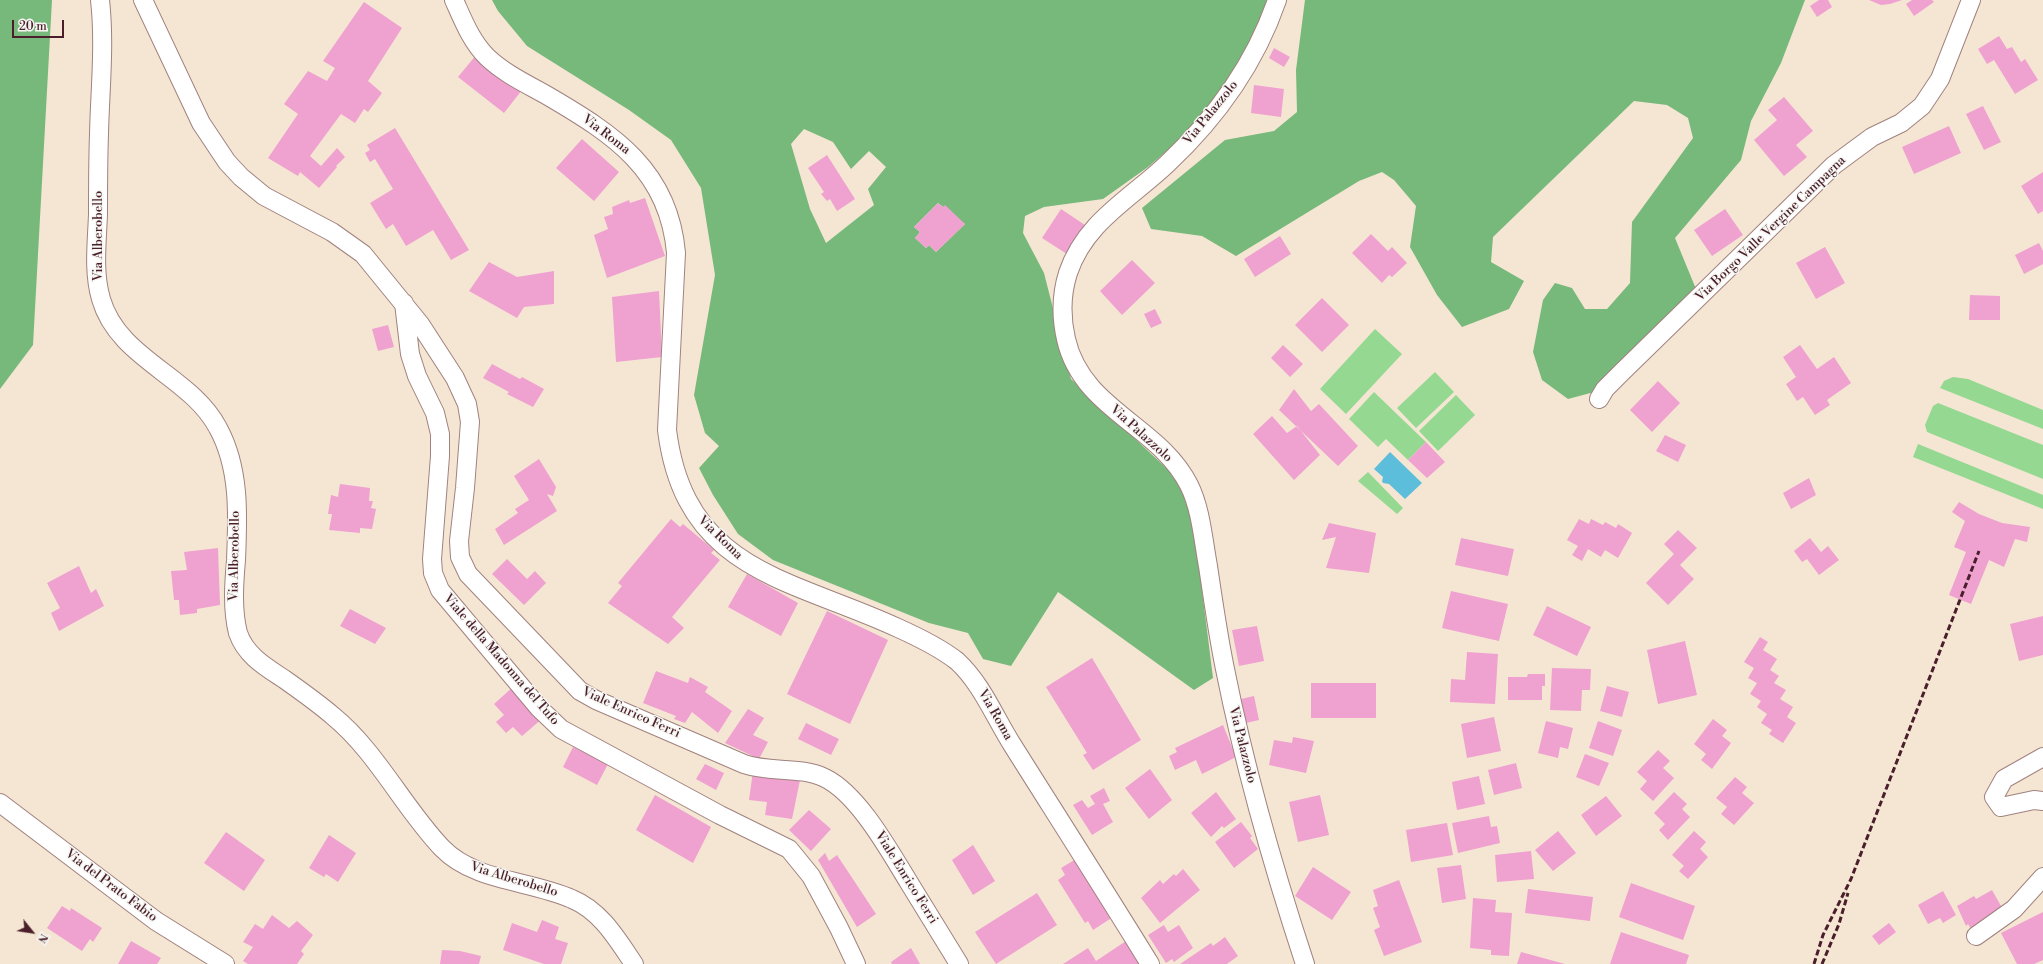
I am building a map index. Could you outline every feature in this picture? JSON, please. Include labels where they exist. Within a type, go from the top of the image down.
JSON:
[{"type":"street","name":"Via Alberobello","points":[[100,0],[103,52],[96,242],[97,278],[100,298],[112,324],[146,359],[195,397],[217,425],[226,442],[231,456],[235,480],[234,607],[237,629],[243,643],[265,668],[319,705],[345,726],[435,839],[453,858],[480,871],[556,892],[581,904],[608,927],[634,964]]},
{"type":"street","name":"Viale Enrico Ferri","points":[[143,0],[201,123],[227,162],[264,196],[332,232],[358,249],[404,304],[443,358],[467,404],[470,430],[459,541],[460,557],[468,574],[566,678],[588,696],[744,764],[759,769],[808,773],[831,782],[856,806],[879,836],[959,964]]},
{"type":"street","name":"Via Roma","points":[[454,0],[475,43],[488,57],[511,76],[576,113],[620,142],[639,161],[650,176],[659,194],[671,226],[676,253],[667,430],[670,452],[679,484],[696,517],[723,545],[744,562],[758,570],[897,627],[937,648],[958,663],[982,693],[1009,740],[1150,964]]},
{"type":"street","name":"Via Palazzolo","points":[[1277,0],[1258,48],[1234,87],[1212,116],[1166,165],[1107,213],[1090,232],[1073,262],[1068,275],[1062,310],[1068,348],[1081,377],[1104,402],[1162,449],[1181,471],[1190,487],[1203,534],[1219,636],[1240,740],[1280,888],[1305,964]]},
{"type":"street","name":"Via Borgo Valle Vergine Campagna","points":[[1599,399],[1605,389],[1622,372],[1830,168],[1861,144],[1909,118],[1922,106],[1940,79],[1971,0]]},
{"type":"street","name":"Viale della Madonna del Tufo","points":[[404,304],[410,354],[417,376],[434,413],[440,434],[440,456],[432,560],[433,573],[440,590],[539,708],[561,729],[720,815],[774,841],[789,850],[811,876],[856,964]]},
{"type":"street","points":[[2043,757],[2004,779],[1994,797],[2001,807],[2034,800],[2043,801]]},
{"type":"street","name":"Via del Prato Fabio","points":[[0,803],[156,921],[225,964]]},
{"type":"street","points":[[1976,936],[2014,908],[2043,877]]},
{"type":"green space","points":[[0,0],[52,0],[33,345],[0,389]]},
{"type":"green space","points":[[492,0],[1270,0],[1243,61],[1195,127],[1148,167],[1103,199],[1044,207],[1025,216],[1023,233],[1044,273],[1071,379],[1177,478],[1193,518],[1213,678],[1194,690],[1058,592],[1011,666],[983,659],[968,633],[929,623],[773,560],[738,534],[713,495],[699,468],[719,446],[705,433],[694,395],[715,275],[701,188],[671,140],[629,110],[527,46],[498,11]],"holes":[[[804,129],[833,142],[851,169],[869,151],[886,167],[868,189],[874,205],[826,243],[810,209],[791,144]],[[938,203],[965,224],[936,252],[929,245],[926,248],[915,238],[920,232],[914,227]]]},
{"type":"green space","points":[[1305,0],[1805,0],[1781,63],[1751,121],[1741,160],[1675,238],[1696,289],[1598,391],[1568,399],[1542,380],[1533,352],[1543,300],[1555,283],[1572,288],[1585,309],[1607,309],[1630,283],[1632,222],[1693,138],[1688,118],[1667,105],[1634,101],[1493,237],[1491,262],[1524,281],[1509,309],[1462,327],[1437,295],[1410,247],[1416,206],[1394,180],[1382,172],[1359,181],[1236,256],[1202,236],[1151,229],[1142,208],[1225,140],[1274,131],[1297,112],[1296,70]]},
{"type":"green space","points":[[1375,329],[1402,354],[1346,414],[1320,389]]},
{"type":"green space","points":[[1435,372],[1454,392],[1416,428],[1397,408]]},
{"type":"green space","points":[[1953,377],[1968,379],[2043,410],[2043,429],[1940,388],[1944,381]]},
{"type":"green space","points":[[1374,392],[1426,442],[1408,460],[1386,439],[1378,447],[1349,419]]},
{"type":"green space","points":[[1456,395],[1475,415],[1438,451],[1419,431]]},
{"type":"green space","points":[[1938,403],[2043,445],[2043,479],[1927,432],[1925,425],[1933,406]]},
{"type":"green space","points":[[1918,444],[2043,495],[2043,509],[1913,457]]},
{"type":"green space","points":[[1368,472],[1403,508],[1397,514],[1358,481]]},
{"type":"water","points":[[1390,452],[1422,483],[1405,499],[1389,484],[1383,483],[1383,477],[1374,469]]},
{"type":"building","points":[[1819,0],[1828,0],[1832,7],[1817,17],[1810,6]]},
{"type":"building","points":[[1869,0],[1902,0],[1881,5]]},
{"type":"building","points":[[1912,0],[1932,0],[1934,2],[1914,16],[1906,4]]},
{"type":"building","points":[[364,2],[402,28],[368,81],[382,93],[368,112],[364,109],[355,123],[341,114],[310,156],[321,166],[337,148],[345,157],[319,188],[300,172],[298,176],[268,158],[298,114],[284,104],[308,71],[327,81],[335,68],[323,61]]},
{"type":"building","points":[[1999,36],[2007,49],[2012,47],[2021,62],[2025,59],[2038,80],[2015,94],[1994,60],[1987,64],[1978,49]]},
{"type":"building","points":[[1274,48],[1290,57],[1284,67],[1269,58]]},
{"type":"building","points":[[477,54],[522,90],[504,113],[458,77]]},
{"type":"building","points":[[1254,85],[1284,89],[1281,117],[1251,113]]},
{"type":"building","points":[[1784,97],[1813,131],[1796,145],[1807,157],[1784,176],[1754,140],[1777,120],[1768,110]]},
{"type":"building","points":[[1983,106],[2001,142],[1984,150],[1966,114]]},
{"type":"building","points":[[1949,126],[1961,153],[1914,174],[1902,147]]},
{"type":"building","points":[[395,128],[469,250],[451,260],[433,230],[406,246],[393,224],[386,229],[370,203],[393,189],[375,159],[370,162],[365,153],[370,150],[367,145]]},
{"type":"building","points":[[582,139],[619,172],[594,201],[556,168]]},
{"type":"building","points":[[827,155],[855,199],[837,211],[830,199],[827,201],[821,194],[824,192],[808,168]]},
{"type":"building","points":[[2043,172],[2043,211],[2038,214],[2021,186]]},
{"type":"building","points":[[645,198],[665,256],[607,278],[594,235],[608,229],[604,217],[613,214],[612,207],[629,200],[630,203]]},
{"type":"building","points":[[938,203],[943,207],[945,205],[965,224],[936,252],[929,245],[926,248],[915,238],[920,232],[914,227]]},
{"type":"building","points":[[1061,209],[1088,227],[1070,256],[1042,238]]},
{"type":"building","points":[[1725,209],[1743,235],[1712,256],[1694,230]]},
{"type":"building","points":[[1371,234],[1388,251],[1392,247],[1407,263],[1392,277],[1389,275],[1382,283],[1352,253]]},
{"type":"building","points":[[1280,236],[1291,254],[1255,277],[1244,259]]},
{"type":"building","points":[[2039,243],[2043,251],[2043,264],[2024,274],[2015,255]]},
{"type":"building","points":[[1825,247],[1845,283],[1816,299],[1796,263]]},
{"type":"building","points":[[1132,260],[1155,283],[1122,315],[1100,291]]},
{"type":"building","points":[[489,262],[517,277],[554,271],[554,304],[524,307],[517,318],[469,291]]},
{"type":"building","points":[[659,291],[662,357],[616,362],[612,297]]},
{"type":"building","points":[[1970,295],[2000,296],[2000,320],[1969,320]]},
{"type":"building","points":[[1322,298],[1349,325],[1322,352],[1295,325]]},
{"type":"building","points":[[1155,309],[1162,323],[1151,328],[1144,314]]},
{"type":"building","points":[[388,325],[394,347],[378,351],[372,329]]},
{"type":"building","points":[[1283,345],[1303,364],[1290,377],[1271,358]]},
{"type":"building","points":[[1800,345],[1817,369],[1834,357],[1851,383],[1827,400],[1830,405],[1815,415],[1803,397],[1797,401],[1786,384],[1796,377],[1783,357]]},
{"type":"building","points":[[492,364],[520,379],[522,377],[544,389],[533,407],[507,394],[509,392],[483,378]]},
{"type":"building","points":[[1658,381],[1680,403],[1652,432],[1630,410]]},
{"type":"building","points":[[1294,389],[1311,411],[1319,404],[1358,446],[1338,466],[1279,410]]},
{"type":"building","points":[[1272,416],[1287,433],[1297,426],[1320,455],[1294,480],[1253,434]]},
{"type":"building","points":[[1665,435],[1686,445],[1678,462],[1656,451]]},
{"type":"building","points":[[1426,442],[1445,462],[1427,478],[1408,460]]},
{"type":"building","points":[[539,459],[556,487],[553,496],[547,494],[557,511],[504,545],[495,529],[518,513],[515,509],[529,500],[514,476]]},
{"type":"building","points":[[1809,478],[1816,495],[1791,509],[1783,493]]},
{"type":"building","points":[[340,484],[370,488],[369,501],[373,501],[371,508],[376,509],[372,529],[360,528],[360,533],[329,530],[332,514],[328,514],[331,495],[338,497]]},
{"type":"building","points":[[1959,502],[1979,514],[2002,523],[2030,527],[2027,542],[2015,539],[2004,567],[1989,560],[1971,604],[1949,595],[1966,552],[1954,547],[1965,521],[1952,512]]},
{"type":"building","points":[[671,519],[680,527],[683,524],[714,550],[711,553],[720,560],[672,617],[684,628],[668,644],[608,603],[622,586],[618,583]]},
{"type":"building","points":[[1579,519],[1589,524],[1591,519],[1603,525],[1605,522],[1616,528],[1618,524],[1632,533],[1618,558],[1605,550],[1601,557],[1588,549],[1582,561],[1572,555],[1578,546],[1567,540]]},
{"type":"building","points":[[1329,523],[1376,533],[1369,573],[1326,568],[1336,537],[1322,540]]},
{"type":"building","points":[[1678,530],[1697,548],[1680,565],[1694,579],[1668,605],[1646,583],[1674,554],[1664,544]]},
{"type":"building","points":[[1461,538],[1514,549],[1508,576],[1455,565]]},
{"type":"building","points":[[1810,538],[1821,552],[1828,546],[1839,560],[1819,575],[1807,559],[1802,562],[1794,551]]},
{"type":"building","points":[[218,548],[220,605],[197,609],[197,613],[180,615],[179,600],[174,600],[171,571],[187,570],[184,552]]},
{"type":"building","points":[[507,559],[527,579],[535,571],[546,583],[524,605],[492,574]]},
{"type":"building","points":[[79,566],[91,593],[96,589],[104,606],[59,631],[51,613],[60,608],[47,583]]},
{"type":"building","points":[[747,574],[798,603],[781,636],[728,607]]},
{"type":"building","points":[[1451,591],[1508,604],[1499,641],[1442,628]]},
{"type":"building","points":[[1547,606],[1591,627],[1577,656],[1533,635]]},
{"type":"building","points":[[350,609],[386,628],[375,644],[340,626]]},
{"type":"building","points":[[827,611],[888,640],[850,724],[787,694]]},
{"type":"building","points":[[2043,616],[2043,655],[2019,661],[2010,624]]},
{"type":"building","points":[[1257,626],[1264,661],[1239,666],[1232,630]]},
{"type":"building","points":[[1760,637],[1768,642],[1763,650],[1777,659],[1770,670],[1779,676],[1774,683],[1786,690],[1780,699],[1793,707],[1787,717],[1796,723],[1783,743],[1769,734],[1772,730],[1761,723],[1767,714],[1757,707],[1761,701],[1750,694],[1757,683],[1748,678],[1754,668],[1744,662]]},
{"type":"building","points":[[1685,641],[1697,695],[1658,704],[1647,650]]},
{"type":"building","points":[[1467,652],[1498,654],[1495,704],[1450,702],[1451,679],[1465,680]]},
{"type":"building","points":[[1092,658],[1141,740],[1093,770],[1083,755],[1087,753],[1046,687]]},
{"type":"building","points":[[1552,668],[1591,669],[1590,690],[1582,690],[1581,711],[1550,710]]},
{"type":"building","points":[[656,671],[688,683],[690,677],[708,687],[705,692],[732,711],[718,733],[692,712],[685,723],[674,719],[676,716],[643,703]]},
{"type":"building","points":[[1528,674],[1545,674],[1545,686],[1542,686],[1542,700],[1508,700],[1508,677],[1527,677]]},
{"type":"building","points":[[1311,683],[1376,683],[1376,718],[1311,718]]},
{"type":"building","points":[[514,686],[543,718],[522,736],[513,727],[506,733],[496,722],[504,715],[494,704]]},
{"type":"building","points":[[1607,686],[1629,692],[1622,717],[1600,711]]},
{"type":"building","points":[[1254,696],[1259,720],[1246,723],[1241,699]]},
{"type":"building","points":[[748,709],[764,718],[753,735],[768,742],[759,759],[725,743]]},
{"type":"building","points":[[1494,717],[1501,751],[1467,758],[1461,724]]},
{"type":"building","points":[[1713,719],[1727,730],[1722,736],[1731,743],[1712,769],[1701,760],[1706,754],[1694,744]]},
{"type":"building","points":[[1546,721],[1573,728],[1568,749],[1560,747],[1558,758],[1538,753]]},
{"type":"building","points":[[1598,721],[1622,730],[1613,756],[1589,748]]},
{"type":"building","points":[[806,723],[839,739],[831,755],[798,739]]},
{"type":"building","points":[[1223,725],[1236,757],[1202,774],[1196,760],[1175,770],[1169,756],[1177,752],[1175,748]]},
{"type":"building","points":[[1293,737],[1314,741],[1306,773],[1269,765],[1274,740],[1292,743]]},
{"type":"building","points":[[573,747],[608,764],[597,785],[563,767]]},
{"type":"building","points":[[1658,750],[1670,761],[1663,768],[1674,778],[1653,801],[1640,789],[1647,781],[1637,772]]},
{"type":"building","points":[[1585,754],[1609,763],[1599,786],[1576,777]]},
{"type":"building","points":[[1516,763],[1522,788],[1494,795],[1488,770]]},
{"type":"building","points":[[705,764],[724,773],[716,790],[696,779]]},
{"type":"building","points":[[1150,769],[1172,800],[1149,819],[1125,788]]},
{"type":"building","points":[[753,771],[800,780],[792,819],[765,815],[767,802],[749,800]]},
{"type":"building","points":[[1479,776],[1485,804],[1457,810],[1452,782]]},
{"type":"building","points":[[1735,777],[1747,787],[1742,793],[1754,803],[1734,825],[1721,814],[1727,807],[1716,798]]},
{"type":"building","points":[[1104,788],[1110,801],[1103,804],[1113,822],[1092,835],[1073,805],[1082,800],[1088,808],[1095,804],[1090,796]]},
{"type":"building","points":[[1216,792],[1236,819],[1224,828],[1222,826],[1211,837],[1191,813]]},
{"type":"building","points":[[1674,792],[1687,804],[1682,809],[1690,817],[1668,840],[1659,830],[1665,824],[1654,813]]},
{"type":"building","points":[[655,795],[711,827],[693,863],[636,830]]},
{"type":"building","points":[[1320,795],[1329,835],[1298,842],[1289,802]]},
{"type":"building","points":[[1606,796],[1622,816],[1596,836],[1581,815]]},
{"type":"building","points":[[809,810],[831,829],[811,851],[789,830]]},
{"type":"building","points":[[1489,816],[1491,827],[1497,826],[1500,843],[1458,853],[1452,823]]},
{"type":"building","points":[[1241,822],[1252,836],[1250,838],[1258,849],[1234,868],[1215,842]]},
{"type":"building","points":[[1447,823],[1453,855],[1411,862],[1406,830]]},
{"type":"building","points":[[1558,831],[1576,853],[1553,871],[1535,850]]},
{"type":"building","points":[[1694,831],[1706,842],[1700,849],[1708,857],[1688,879],[1679,871],[1684,866],[1672,855]]},
{"type":"building","points":[[226,832],[265,860],[244,891],[204,863]]},
{"type":"building","points":[[329,835],[356,853],[338,882],[326,874],[324,877],[309,868]]},
{"type":"building","points":[[973,845],[995,881],[973,895],[952,860]]},
{"type":"building","points":[[1531,851],[1534,879],[1497,882],[1495,855]]},
{"type":"building","points":[[825,853],[829,861],[837,855],[876,914],[857,927],[818,860]]},
{"type":"building","points":[[1076,859],[1113,917],[1093,930],[1088,921],[1085,923],[1058,880],[1065,875],[1061,868]]},
{"type":"building","points":[[1461,865],[1466,899],[1442,903],[1437,868]]},
{"type":"building","points":[[1313,867],[1351,892],[1332,920],[1295,896]]},
{"type":"building","points":[[1183,869],[1200,890],[1160,923],[1141,898],[1160,880],[1163,884],[1174,874],[1176,876]]},
{"type":"building","points":[[1399,880],[1422,942],[1384,956],[1374,930],[1380,927],[1373,908],[1378,906],[1373,890]]},
{"type":"building","points":[[1631,883],[1695,906],[1683,940],[1619,917]]},
{"type":"building","points":[[1528,889],[1593,897],[1590,921],[1525,913]]},
{"type":"building","points":[[1992,890],[2005,913],[1971,929],[1968,924],[1966,926],[1957,906],[1974,896],[1976,899]]},
{"type":"building","points":[[1943,891],[1956,915],[1943,923],[1940,918],[1928,924],[1918,905]]},
{"type":"building","points":[[1037,893],[1057,925],[996,964],[975,932]]},
{"type":"building","points":[[1473,898],[1496,900],[1495,912],[1512,913],[1509,956],[1491,955],[1491,950],[1470,948]]},
{"type":"building","points":[[62,906],[70,911],[71,908],[102,928],[93,942],[90,939],[82,951],[47,928]]},
{"type":"building","points":[[2043,912],[2043,960],[2034,964],[2017,964],[2001,933]]},
{"type":"building","points":[[272,915],[289,928],[297,921],[313,935],[301,951],[304,954],[297,964],[248,964],[243,961],[253,947],[243,942],[255,924],[263,929]]},
{"type":"building","points":[[542,920],[559,927],[555,939],[568,943],[561,964],[544,964],[503,950],[512,923],[537,932]]},
{"type":"building","points":[[1889,923],[1896,932],[1879,945],[1872,936]]},
{"type":"building","points":[[1164,925],[1168,932],[1179,925],[1193,948],[1174,962],[1172,959],[1166,963],[1148,935]]},
{"type":"building","points":[[1621,932],[1689,955],[1686,964],[1610,964]]},
{"type":"building","points":[[1225,937],[1238,956],[1227,964],[1180,964],[1211,943],[1213,946]]},
{"type":"building","points":[[131,941],[161,958],[157,964],[118,964]]},
{"type":"building","points":[[1126,941],[1141,964],[1063,964],[1088,948],[1096,961]]},
{"type":"building","points":[[911,948],[920,964],[892,964],[891,962]]},
{"type":"building","points":[[442,950],[460,951],[481,956],[479,964],[440,964]]},
{"type":"building","points":[[1521,952],[1565,964],[1517,964]]},
{"type":"railway","points":[[1814,964],[1823,935],[1851,879],[1979,551]]},
{"type":"railway","points":[[1822,964],[1839,924],[1848,893]]}]
